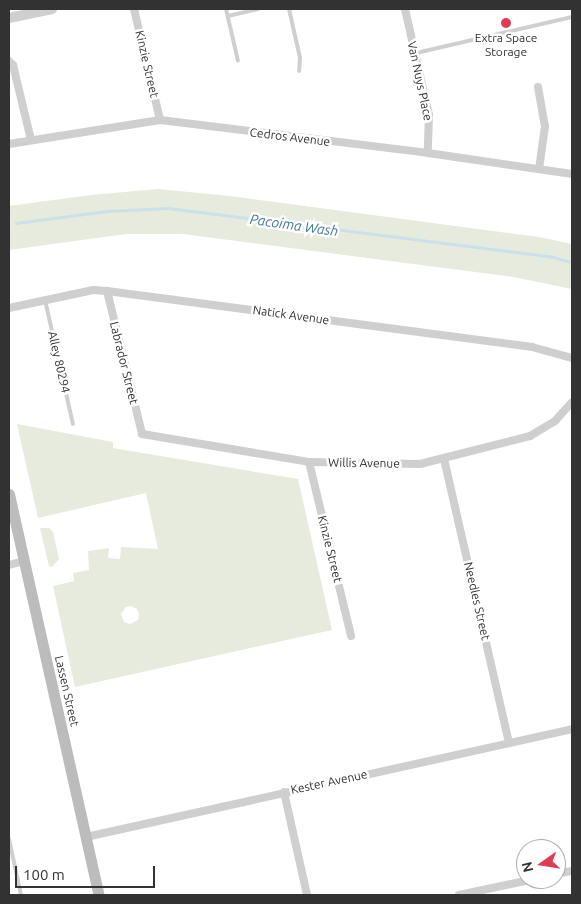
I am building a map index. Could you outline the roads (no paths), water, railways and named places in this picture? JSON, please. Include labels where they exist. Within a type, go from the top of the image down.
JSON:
[{"type":"main road","name":"Lassen Street","points":[[9,494],[99,895]]},
{"type":"street","points":[[9,18],[25,12],[52,9]]},
{"type":"street","name":"Kinzie Street","points":[[134,9],[160,120]]},
{"type":"street","name":"Van Nuys Place","points":[[405,9],[429,116],[428,154]]},
{"type":"street","points":[[9,61],[13,65],[31,140]]},
{"type":"street","points":[[538,87],[545,126],[539,169]]},
{"type":"street","name":"Cedros Avenue","points":[[9,144],[160,120],[572,174]]},
{"type":"street","name":"Natick Avenue","points":[[9,308],[92,290],[107,291],[532,347],[572,358]]},
{"type":"street","name":"Labrador Street","points":[[107,291],[142,434]]},
{"type":"street","name":"Willis Avenue","points":[[142,434],[309,462],[420,464],[530,436],[555,421],[572,402]]},
{"type":"street","name":"Needles Street","points":[[444,459],[509,743]]},
{"type":"street","name":"Kinzie Street","points":[[309,462],[351,636]]},
{"type":"street","points":[[9,565],[24,561]]},
{"type":"street","name":"Kester Avenue","points":[[86,837],[572,729]]},
{"type":"street","points":[[284,792],[307,895]]},
{"type":"street","points":[[459,895],[516,883]]},
{"type":"lane","points":[[226,9],[238,61]]},
{"type":"lane","points":[[228,16],[258,9]]},
{"type":"lane","points":[[289,9],[300,58],[299,71]]},
{"type":"lane","points":[[414,54],[572,17]]},
{"type":"lane","name":"Alley 80294","points":[[45,300],[73,424]]},
{"type":"lane","points":[[9,839],[21,895]]},
{"type":"waterway","name":"Pacoima Wash","points":[[16,223],[107,211],[168,208],[549,256],[572,262]]},
{"type":"place","name":"Extra Space Storage","points":[[506,23]]}]
